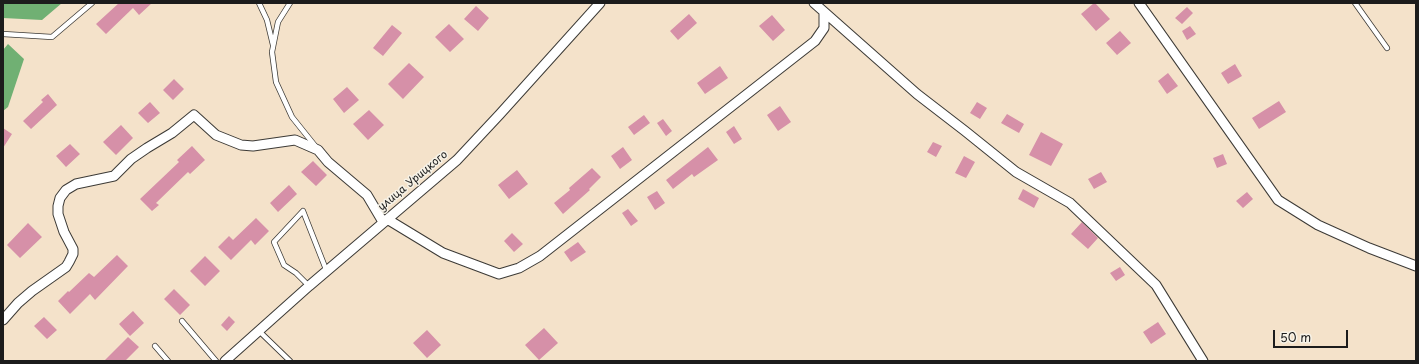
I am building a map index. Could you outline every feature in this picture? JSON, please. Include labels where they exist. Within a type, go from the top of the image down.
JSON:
[{"type":"street","name":"улица Урицкого","points":[[225,361],[385,220],[457,160],[600,3]]},
{"type":"street","points":[[814,3],[917,94],[1016,172],[1070,203],[1156,284],[1203,361]]},
{"type":"street","points":[[1139,3],[1278,200],[1318,225],[1369,248],[1416,266]]},
{"type":"street","points":[[3,320],[18,303],[32,291],[66,267],[73,254],[73,249],[64,232],[58,214],[60,198],[66,190],[76,184],[114,176],[131,159],[172,133],[194,115],[216,135],[241,145],[252,146],[295,140],[318,150],[328,162],[367,195],[385,220],[443,253],[499,274],[519,268],[540,256],[815,41],[824,28],[824,13]]},
{"type":"lane","points":[[3,34],[52,37],[92,3]]},
{"type":"lane","points":[[259,3],[267,20],[273,46]]},
{"type":"lane","points":[[290,3],[278,22],[273,46],[272,52],[276,82],[292,117],[318,150]]},
{"type":"lane","points":[[1355,3],[1388,48]]},
{"type":"lane","points":[[309,286],[296,273],[284,265],[274,242],[303,211],[327,272]]},
{"type":"lane","points":[[182,321],[216,361]]},
{"type":"lane","points":[[259,331],[290,361]]},
{"type":"lane","points":[[155,346],[168,361]]},
{"type":"green space","points":[[3,3],[62,3],[42,20],[3,18]]},
{"type":"green space","points":[[8,44],[24,59],[8,107],[3,111],[3,50]]},
{"type":"building","points":[[119,3],[152,3],[139,15],[133,8],[106,34],[96,24]]},
{"type":"building","points":[[1094,3],[1110,19],[1096,31],[1081,14]]},
{"type":"building","points":[[476,6],[489,18],[478,31],[464,19]]},
{"type":"building","points":[[1187,7],[1193,13],[1182,24],[1175,18]]},
{"type":"building","points":[[689,14],[697,23],[678,40],[670,31]]},
{"type":"building","points":[[772,15],[785,30],[773,41],[759,26]]},
{"type":"building","points":[[449,24],[464,39],[450,52],[435,37]]},
{"type":"building","points":[[392,25],[402,33],[383,56],[373,48]]},
{"type":"building","points":[[1190,26],[1196,34],[1187,40],[1182,31]]},
{"type":"building","points":[[1120,31],[1131,43],[1117,55],[1106,43]]},
{"type":"building","points":[[409,63],[424,77],[403,99],[388,84]]},
{"type":"building","points":[[1235,64],[1242,76],[1228,84],[1221,73]]},
{"type":"building","points":[[720,66],[728,78],[705,94],[697,83]]},
{"type":"building","points":[[1168,73],[1178,86],[1167,94],[1158,81]]},
{"type":"building","points":[[174,79],[184,89],[173,100],[163,90]]},
{"type":"building","points":[[347,87],[359,100],[344,113],[333,99]]},
{"type":"building","points":[[48,94],[57,105],[31,129],[23,121],[43,102],[41,100]]},
{"type":"building","points":[[1279,101],[1286,112],[1259,129],[1252,118]]},
{"type":"building","points":[[150,102],[160,113],[148,123],[138,113]]},
{"type":"building","points":[[977,102],[987,108],[980,119],[970,113]]},
{"type":"building","points":[[780,106],[791,122],[778,131],[767,115]]},
{"type":"building","points":[[369,110],[384,125],[368,140],[353,124]]},
{"type":"building","points":[[1007,114],[1024,124],[1019,133],[1001,123]]},
{"type":"building","points":[[644,115],[650,123],[634,135],[628,127]]},
{"type":"building","points":[[663,119],[672,131],[666,136],[657,123]]},
{"type":"building","points":[[121,125],[133,138],[116,155],[103,142]]},
{"type":"building","points":[[734,126],[742,139],[734,144],[726,132]]},
{"type":"building","points":[[3,128],[12,134],[3,148]]},
{"type":"building","points":[[1041,132],[1063,144],[1051,166],[1029,155]]},
{"type":"building","points":[[933,142],[942,146],[936,157],[927,152]]},
{"type":"building","points":[[70,144],[80,154],[66,167],[56,156]]},
{"type":"building","points":[[192,146],[205,160],[190,174],[188,172],[156,203],[159,205],[152,211],[140,199],[179,162],[177,160]]},
{"type":"building","points":[[623,147],[632,160],[620,169],[611,156]]},
{"type":"building","points":[[708,147],[718,160],[694,177],[692,174],[673,189],[666,180]]},
{"type":"building","points":[[1223,154],[1227,164],[1217,168],[1213,158]]},
{"type":"building","points":[[964,156],[975,162],[966,178],[955,173]]},
{"type":"building","points":[[313,161],[327,175],[316,186],[301,172]]},
{"type":"building","points":[[592,168],[601,177],[589,189],[590,190],[563,214],[554,203],[570,190],[569,188]]},
{"type":"building","points":[[517,170],[528,184],[509,199],[498,185]]},
{"type":"building","points":[[1101,172],[1107,182],[1094,189],[1088,179]]},
{"type":"building","points":[[289,185],[297,194],[278,212],[270,203]]},
{"type":"building","points":[[1023,189],[1039,198],[1034,208],[1018,199]]},
{"type":"building","points":[[657,191],[665,203],[655,210],[647,197]]},
{"type":"building","points":[[1247,192],[1253,199],[1243,208],[1236,201]]},
{"type":"building","points":[[628,209],[638,221],[631,226],[622,213]]},
{"type":"building","points":[[256,218],[269,231],[255,245],[251,240],[231,260],[218,247],[229,236],[233,240]]},
{"type":"building","points":[[1082,222],[1098,238],[1088,249],[1071,234]]},
{"type":"building","points":[[28,223],[42,237],[20,258],[7,245]]},
{"type":"building","points":[[512,233],[523,244],[514,252],[504,241]]},
{"type":"building","points":[[578,242],[586,252],[571,262],[564,252]]},
{"type":"building","points":[[117,255],[128,266],[95,300],[90,294],[70,314],[58,301],[89,273],[94,277]]},
{"type":"building","points":[[205,256],[220,271],[205,286],[190,271]]},
{"type":"building","points":[[1120,267],[1125,275],[1116,281],[1110,273]]},
{"type":"building","points":[[174,289],[190,305],[180,315],[164,299]]},
{"type":"building","points":[[133,311],[144,323],[130,336],[119,324]]},
{"type":"building","points":[[229,316],[235,322],[227,331],[221,325]]},
{"type":"building","points":[[44,317],[57,330],[47,339],[34,326]]},
{"type":"building","points":[[1158,322],[1166,334],[1151,344],[1143,332]]},
{"type":"building","points":[[544,328],[558,343],[539,360],[525,345]]},
{"type":"building","points":[[427,330],[441,345],[427,358],[413,343]]},
{"type":"building","points":[[128,337],[139,347],[125,361],[104,361]]}]
